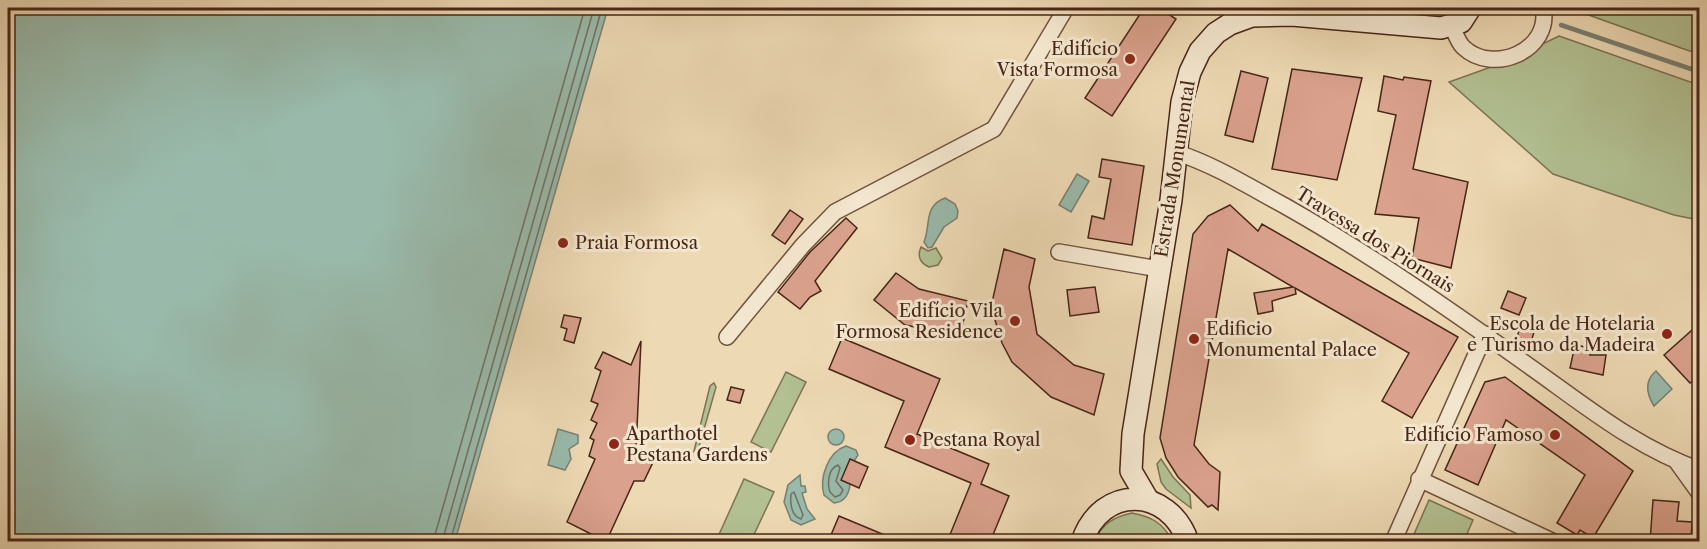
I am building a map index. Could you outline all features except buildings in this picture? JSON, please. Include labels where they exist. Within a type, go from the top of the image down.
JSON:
[{"type":"main road","name":"Estrada Monumental","points":[[1118,501],[1131,471],[1133,434],[1171,200],[1182,102],[1193,64],[1207,42],[1230,24],[1252,16],[1275,14],[1430,29],[1463,16]]},
{"type":"main road","points":[[1131,471],[1148,500]]},
{"type":"main road","points":[[1082,542],[1094,517],[1118,501],[1133,499],[1148,500],[1162,506],[1175,516],[1188,542]]},
{"type":"street","points":[[727,337],[803,245],[835,212],[994,129],[1066,8]]},
{"type":"street","points":[[1463,16],[1462,46],[1473,53],[1495,60],[1524,51],[1535,42],[1543,27],[1543,8]]},
{"type":"street","name":"Travessa dos Piornais","points":[[1175,152],[1211,164],[1345,240],[1405,278],[1622,431],[1677,462],[1700,470]]},
{"type":"street","points":[[1059,252],[1159,269]]},
{"type":"street","points":[[1393,542],[1485,334]]},
{"type":"street","points":[[1677,462],[1700,494]]},
{"type":"street","points":[[1419,479],[1554,542]]},
{"type":"green space","points":[[1569,8],[1699,8],[1699,54],[1681,48]]},
{"type":"green space","points":[[1559,36],[1699,85],[1699,220],[1674,215],[1553,174],[1449,82],[1505,62]]},
{"type":"green space","points":[[921,247],[928,251],[936,248],[942,258],[938,265],[929,267],[923,263],[919,256]]},
{"type":"green space","points":[[786,372],[806,382],[771,452],[751,442]]},
{"type":"green space","points":[[714,383],[716,387],[699,447],[694,451],[710,386]]},
{"type":"green space","points":[[1161,459],[1173,477],[1190,495],[1191,508],[1166,489],[1161,482],[1157,464]]},
{"type":"green space","points":[[744,479],[774,492],[751,541],[717,539]]},
{"type":"green space","points":[[1429,500],[1473,520],[1464,541],[1411,541]]},
{"type":"green space","points":[[1132,513],[1156,522],[1173,541],[1093,542],[1109,522]]},
{"type":"water","points":[[8,8],[608,8],[455,541],[8,541]]},
{"type":"water","points":[[1077,174],[1089,181],[1071,212],[1059,205]]},
{"type":"water","points":[[945,198],[955,204],[958,211],[957,218],[944,227],[932,247],[928,248],[924,242],[931,211],[933,206]]},
{"type":"water","points":[[1656,371],[1672,389],[1654,406],[1649,396],[1648,383]]},
{"type":"water","points":[[558,429],[578,435],[578,443],[569,449],[571,459],[565,470],[548,465]]},
{"type":"water","points":[[836,429],[844,437],[836,445],[828,437]]},
{"type":"water","points":[[846,446],[856,450],[858,455],[842,480],[850,484],[847,495],[841,501],[834,503],[824,495],[824,474],[834,454]]},
{"type":"water","points":[[800,475],[801,486],[805,486],[806,492],[802,493],[807,509],[815,519],[801,525],[791,520],[784,502],[788,485]]},
{"type":"waterway","points":[[1561,25],[1700,72]]},
{"type":"place","name":"Edifício Vista Formosa","points":[[1130,59]]},
{"type":"place","name":"Praia Formosa","points":[[563,243]]},
{"type":"place","name":"Edifício Vila Formosa Residence","points":[[1015,321]]},
{"type":"place","name":"Escola de Hotelaria e Turismo da Madeira","points":[[1667,334]]},
{"type":"place","name":"Edificio Monumental Palace","points":[[1194,339]]},
{"type":"place","name":"Edifício Famoso","points":[[1555,435]]},
{"type":"place","name":"Pestana Royal","points":[[910,440]]},
{"type":"place","name":"Aparthotel Pestana Gardens","points":[[614,444]]}]
